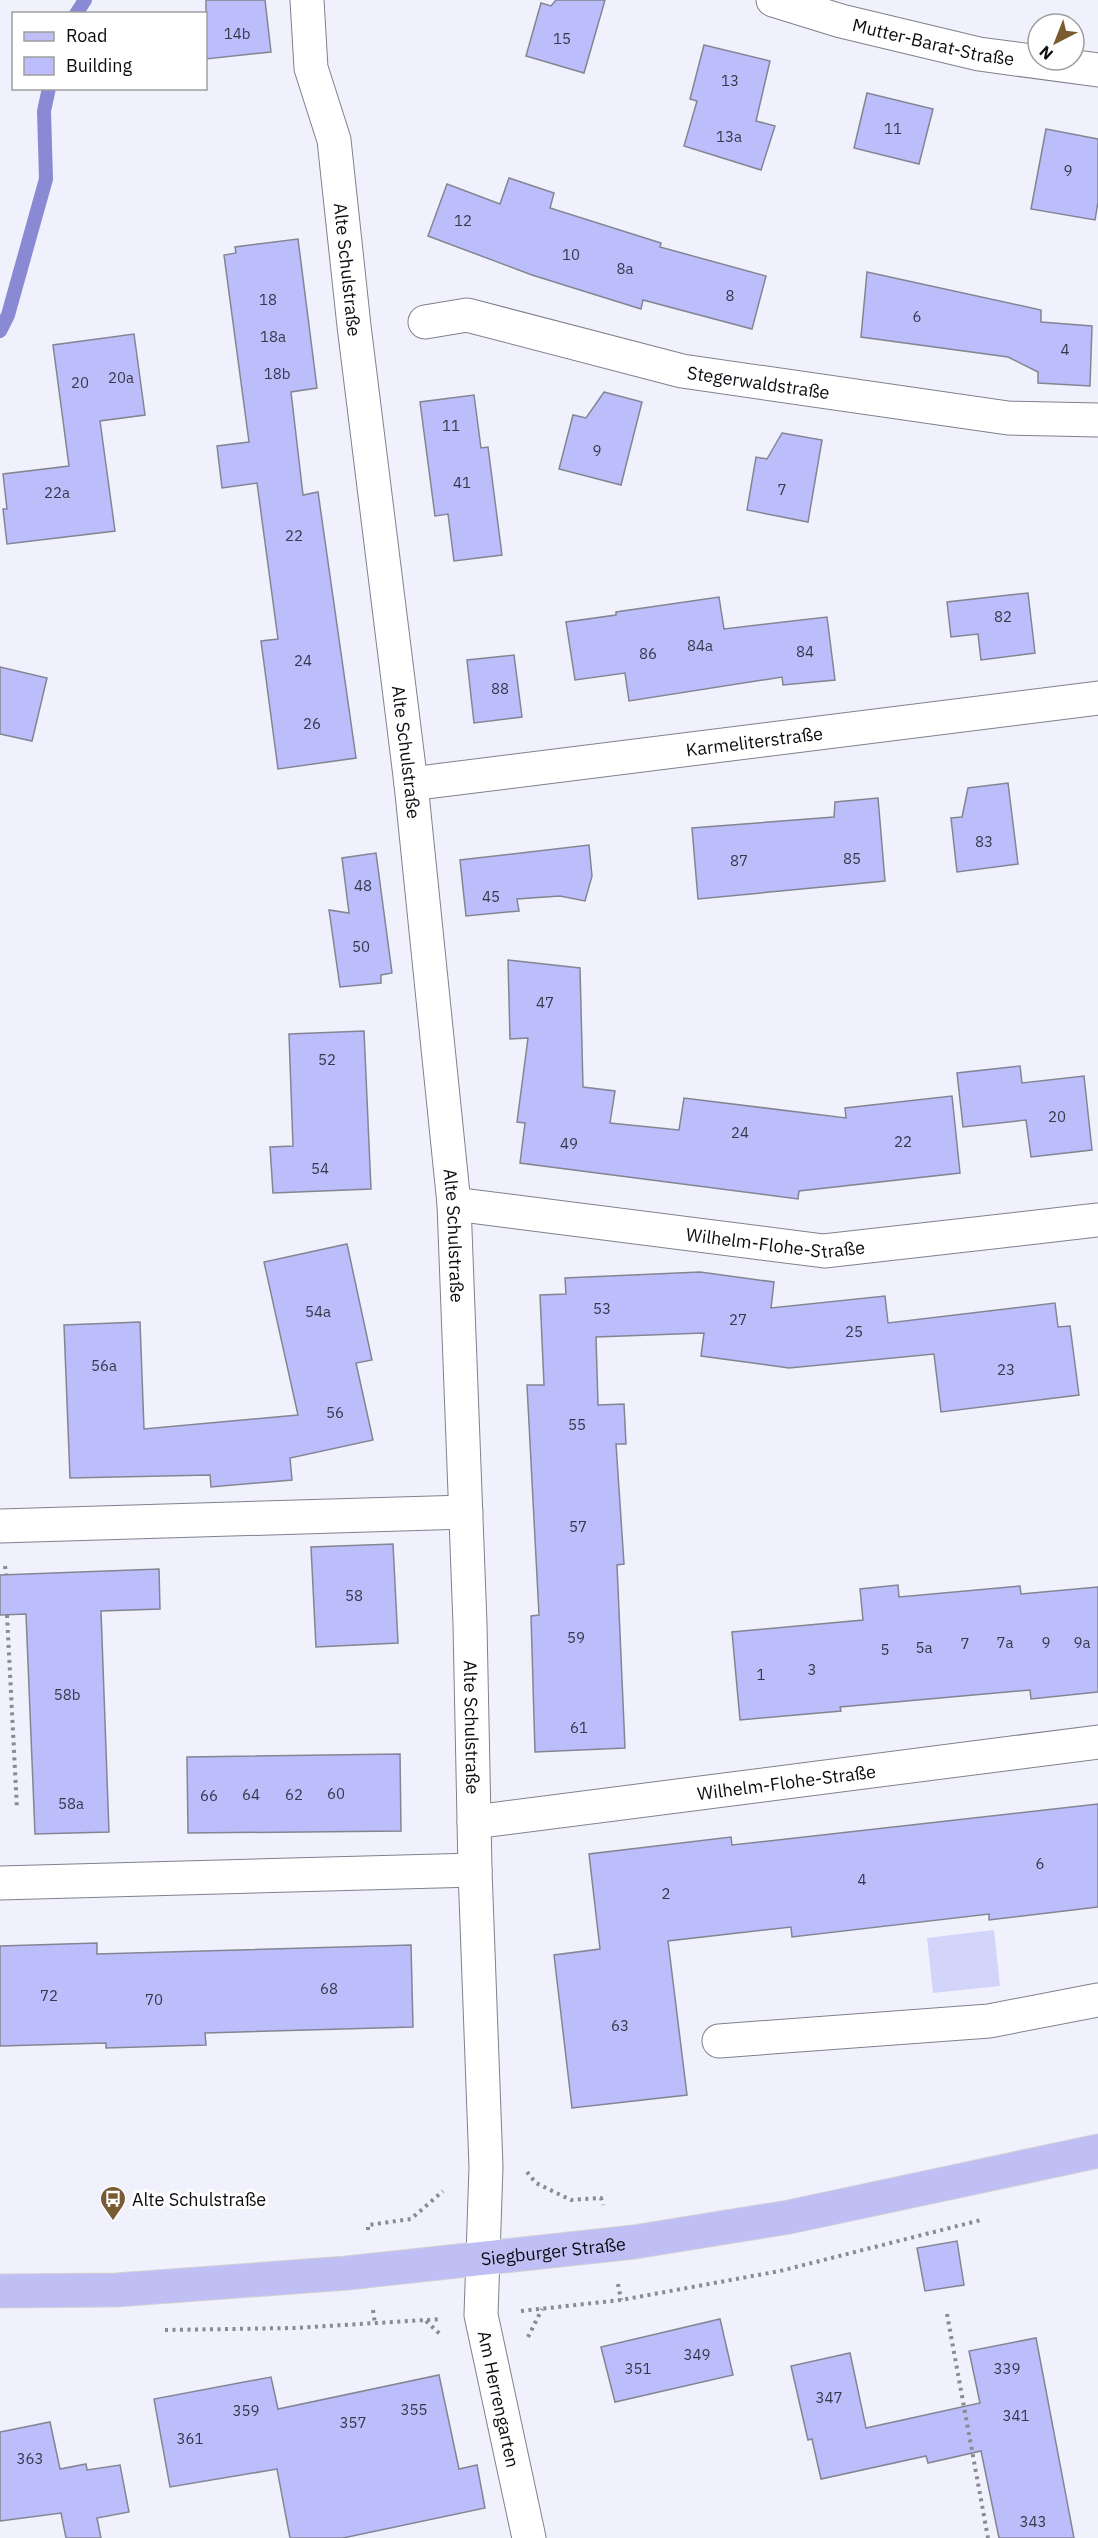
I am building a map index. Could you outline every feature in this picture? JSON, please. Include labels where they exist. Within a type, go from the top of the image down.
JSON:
[{"type":"main road","name":"Siegburger Straße","points":[[0,2291],[116,2290],[368,2271],[634,2242],[789,2217],[1098,2151]]},
{"type":"street","name":"Alte Schulstraße","points":[[307,0],[311,68],[334,140],[354,326],[411,784],[454,1204],[486,2167],[482,2259]]},
{"type":"street","name":"Mutter-Barat-Straße","points":[[773,0],[841,21],[979,54],[1098,70]]},
{"type":"street","name":"Stegerwaldstraße","points":[[425,322],[467,315],[682,371],[1008,418],[1098,420]]},
{"type":"street","name":"Karmeliterstraße","points":[[411,784],[1098,698]]},
{"type":"street","name":"Wilhelm-Flohe-Straße","points":[[454,1204],[824,1251],[1098,1220]]},
{"type":"street","points":[[0,1526],[466,1512]]},
{"type":"street","name":"Wilhelm-Flohe-Straße","points":[[474,1822],[1098,1742]]},
{"type":"street","points":[[0,1883],[475,1870]]},
{"type":"street","points":[[718,2041],[989,2020],[1098,2000]]},
{"type":"street","name":"Am Herrengarten","points":[[482,2259],[481,2315],[529,2538]]},
{"type":"path","points":[[8,1615],[17,1809]]},
{"type":"path","points":[[543,2308],[621,2301],[780,2271],[985,2219]]},
{"type":"path","points":[[947,2314],[988,2538]]},
{"type":"path","points":[[163,2330],[294,2328],[426,2320]]},
{"type":"shaded area","points":[[994,1930],[1000,1986],[933,1993],[927,1938]]},
{"type":"building","points":[[206,0],[265,0],[271,52],[207,59]]},
{"type":"building","points":[[556,0],[605,0],[584,73],[526,56],[541,3],[551,6]]},
{"type":"building","points":[[704,45],[770,61],[756,121],[775,126],[761,170],[684,146],[697,101],[690,99]]},
{"type":"building","points":[[867,93],[933,109],[919,164],[854,148]]},
{"type":"building","points":[[1046,129],[1098,139],[1098,202],[1095,220],[1031,209]]},
{"type":"building","points":[[509,178],[554,193],[550,208],[661,243],[660,247],[766,276],[752,329],[643,300],[641,309],[532,275],[428,236],[447,184],[500,204]]},
{"type":"building","points":[[298,239],[317,388],[291,392],[303,495],[318,492],[356,758],[278,769],[261,641],[278,639],[257,483],[222,488],[217,446],[249,442],[224,255],[236,253],[235,247]]},
{"type":"building","points":[[867,272],[1041,310],[1041,322],[1092,326],[1090,386],[1038,383],[1038,372],[1008,357],[861,337]]},
{"type":"building","points":[[134,334],[145,415],[100,421],[115,531],[7,544],[3,509],[7,509],[3,474],[69,466],[53,345]]},
{"type":"building","points":[[604,392],[642,402],[621,485],[559,469],[573,415],[586,418]]},
{"type":"building","points":[[474,395],[481,448],[488,447],[502,555],[454,561],[448,514],[435,516],[420,402]]},
{"type":"building","points":[[782,433],[822,440],[808,522],[747,510],[756,457],[767,459]]},
{"type":"building","points":[[1028,593],[1035,653],[981,660],[978,634],[951,637],[947,602]]},
{"type":"building","points":[[719,597],[724,629],[827,617],[835,680],[783,685],[782,677],[629,701],[625,673],[575,680],[566,622],[616,615],[616,612]]},
{"type":"building","points":[[514,655],[522,717],[474,723],[467,660]]},
{"type":"building","points":[[0,667],[47,678],[32,741],[0,734]]},
{"type":"building","points":[[1008,783],[1018,864],[957,872],[951,818],[962,817],[968,788]]},
{"type":"building","points":[[878,798],[885,881],[698,899],[692,828],[834,817],[835,802]]},
{"type":"building","points":[[589,845],[592,876],[585,901],[560,896],[517,899],[519,911],[466,916],[460,860]]},
{"type":"building","points":[[376,853],[392,973],[381,975],[381,983],[340,987],[329,910],[349,913],[342,858]]},
{"type":"building","points":[[508,960],[580,968],[583,1087],[615,1091],[610,1123],[679,1130],[684,1098],[846,1118],[845,1108],[952,1096],[960,1173],[799,1191],[798,1199],[520,1163],[525,1123],[517,1122],[528,1038],[510,1039]]},
{"type":"building","points":[[364,1031],[371,1189],[273,1193],[270,1147],[293,1146],[289,1034]]},
{"type":"building","points":[[1020,1066],[1022,1083],[1084,1076],[1092,1150],[1031,1157],[1026,1120],[963,1127],[957,1073]]},
{"type":"building","points":[[347,1244],[372,1360],[356,1363],[373,1440],[290,1458],[292,1480],[211,1487],[210,1475],[70,1478],[64,1325],[140,1322],[144,1429],[298,1415],[264,1262]]},
{"type":"building","points":[[700,1272],[774,1282],[771,1308],[885,1296],[888,1323],[1055,1303],[1058,1327],[1070,1326],[1079,1395],[941,1412],[934,1354],[789,1368],[701,1356],[704,1333],[596,1337],[598,1405],[624,1404],[626,1444],[616,1444],[624,1564],[617,1565],[625,1748],[535,1752],[531,1616],[539,1615],[527,1385],[544,1385],[540,1295],[566,1294],[565,1278]]},
{"type":"building","points":[[393,1544],[398,1643],[316,1647],[311,1547]]},
{"type":"building","points":[[159,1569],[160,1609],[101,1611],[109,1832],[35,1834],[26,1614],[0,1615],[0,1575]]},
{"type":"building","points":[[898,1585],[899,1597],[1020,1586],[1021,1594],[1098,1587],[1098,1692],[1031,1699],[1030,1690],[840,1707],[841,1711],[740,1720],[732,1632],[863,1620],[860,1589]]},
{"type":"building","points":[[400,1754],[401,1831],[188,1833],[187,1757]]},
{"type":"building","points":[[1098,1804],[1098,1907],[989,1920],[989,1914],[792,1937],[791,1927],[668,1941],[687,2095],[572,2108],[554,1955],[600,1949],[589,1854],[731,1837],[732,1845]]},
{"type":"building","points":[[97,1943],[97,1954],[411,1945],[413,2027],[205,2033],[206,2045],[106,2048],[106,2043],[0,2046],[0,1946]]},
{"type":"building","points":[[957,2241],[964,2285],[925,2291],[917,2248]]},
{"type":"building","points":[[720,2319],[733,2375],[615,2402],[601,2347]]},
{"type":"building","points":[[1036,2338],[1074,2538],[999,2538],[981,2451],[928,2463],[926,2456],[821,2479],[812,2439],[808,2440],[791,2366],[850,2353],[866,2428],[980,2403],[969,2351]]},
{"type":"building","points":[[439,2375],[459,2469],[477,2465],[485,2508],[343,2538],[290,2538],[277,2469],[170,2487],[154,2399],[271,2377],[278,2409]]},
{"type":"building","points":[[50,2422],[60,2469],[86,2464],[87,2470],[120,2465],[129,2512],[97,2518],[101,2538],[66,2538],[61,2513],[0,2521],[0,2432]]},
{"type":"waterway","points":[[77,12],[85,0]]},
{"type":"waterway","points":[[0,331],[8,315],[46,179],[44,111],[49,90]]},
{"type":"place","name":"Alte Schulstraße","points":[[113,2222]]}]
